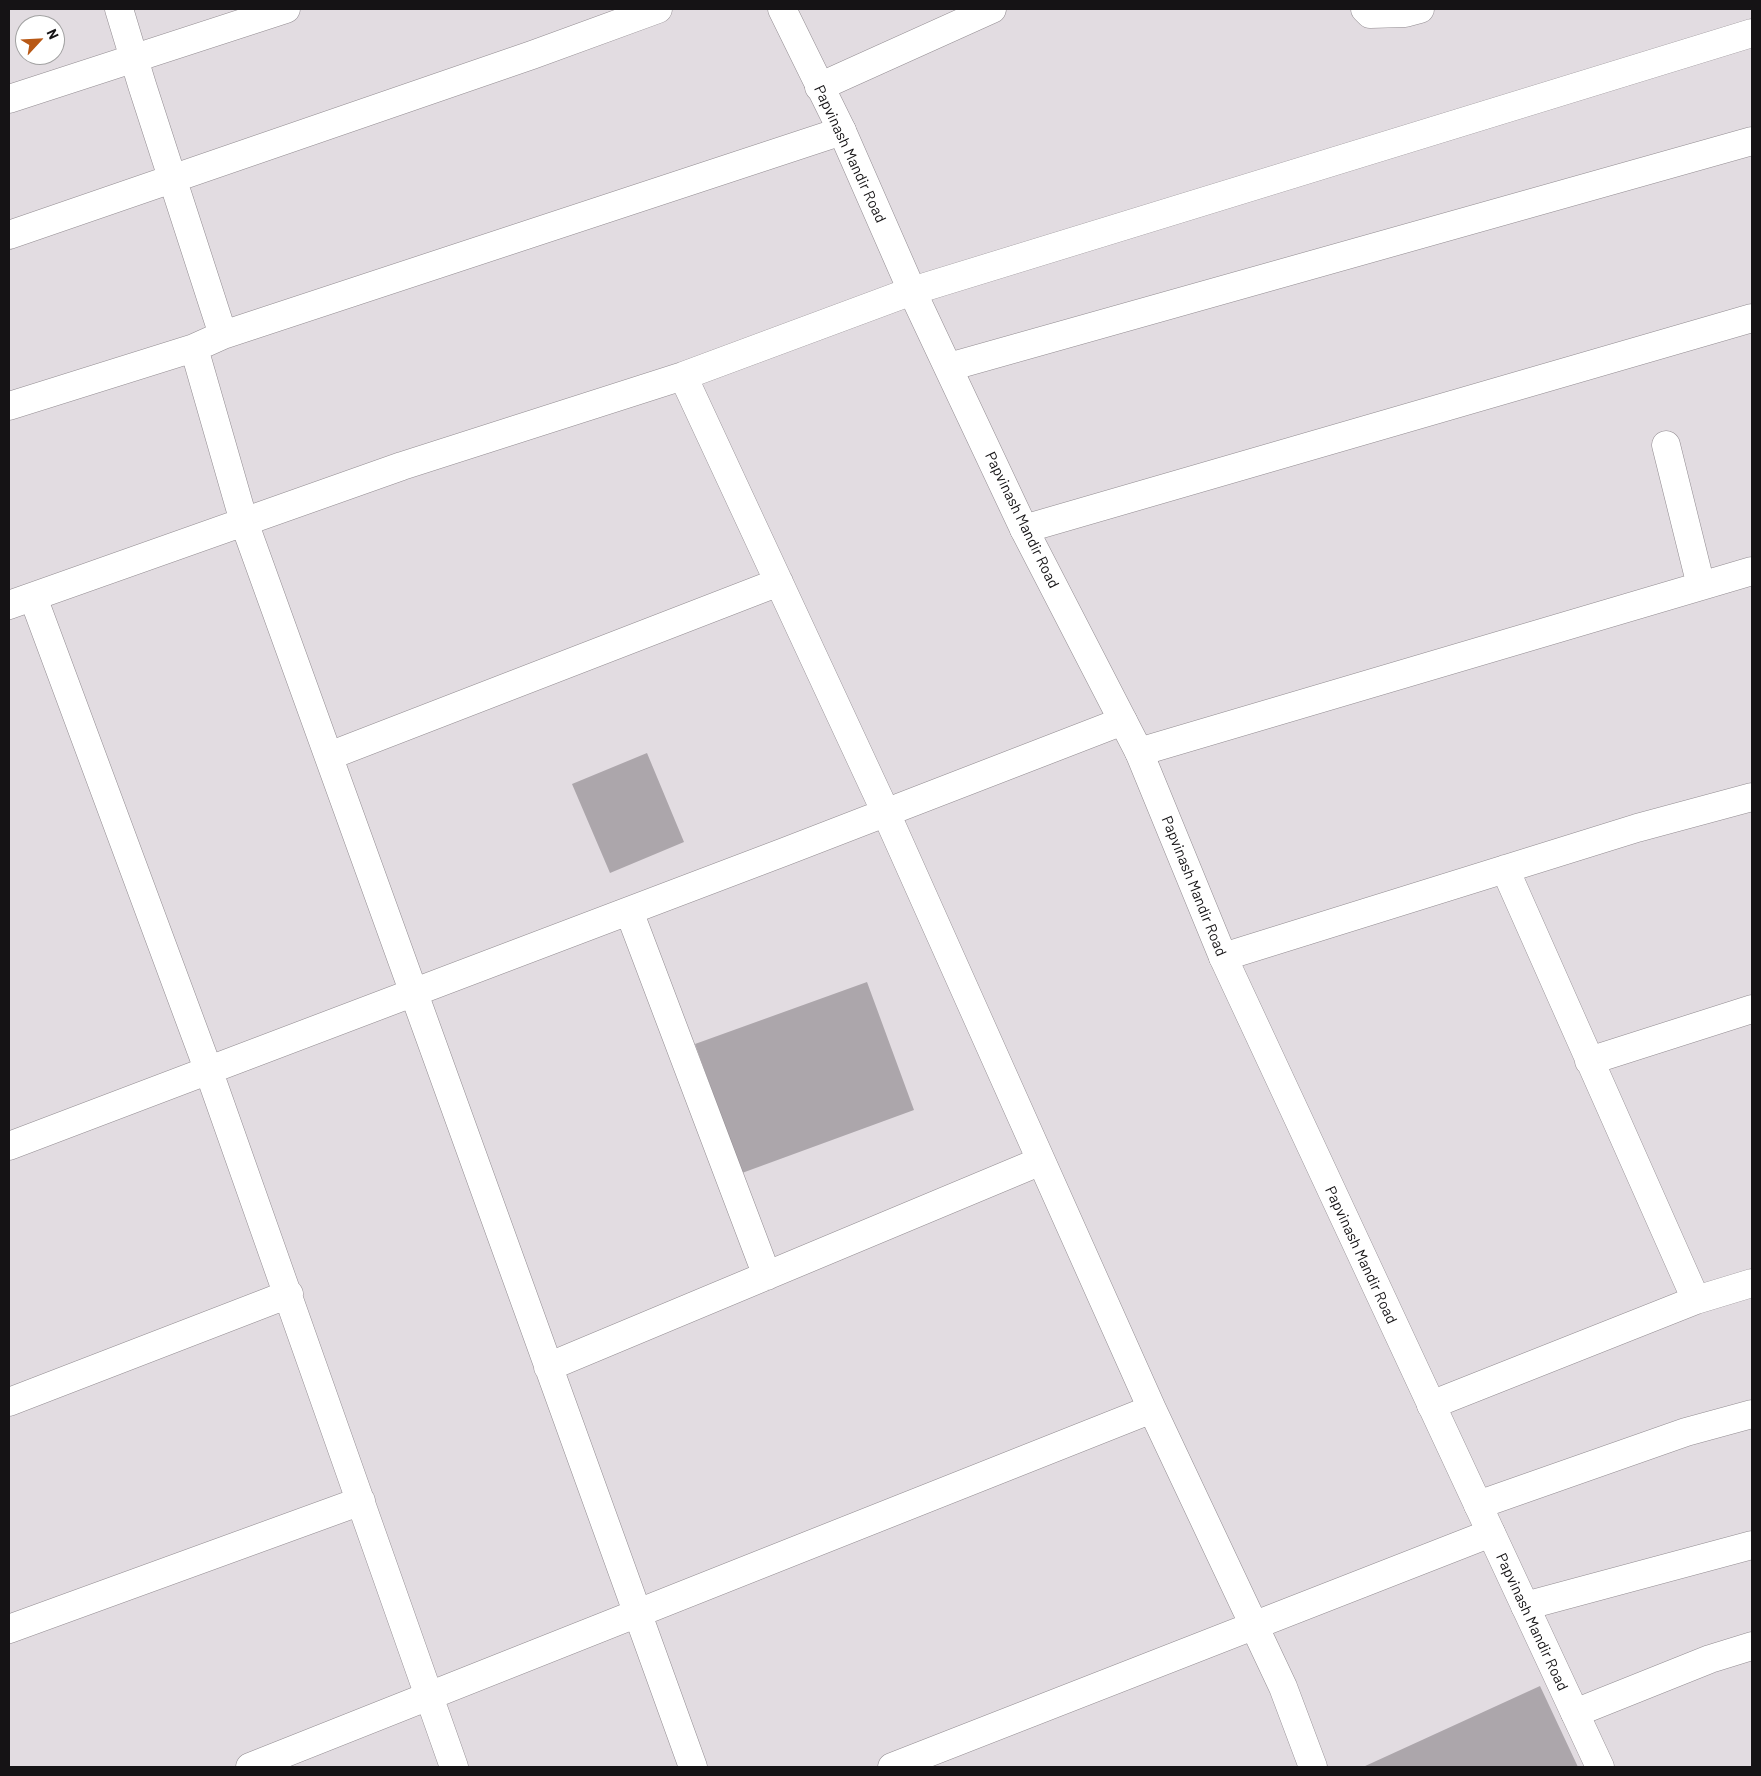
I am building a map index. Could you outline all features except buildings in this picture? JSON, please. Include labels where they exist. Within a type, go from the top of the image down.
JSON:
[{"type":"street","points":[[119,9],[223,336]]},
{"type":"street","points":[[9,99],[133,57],[286,9]]},
{"type":"street","points":[[9,236],[172,178],[532,55],[658,9]]},
{"type":"street","name":"Papvinash Mandir Road","points":[[782,9],[818,87],[842,131],[912,291],[1024,529],[1139,752],[1223,957],[1600,1767]]},
{"type":"street","points":[[818,87],[992,9]]},
{"type":"street","points":[[1364,9],[1370,14],[1405,13],[1420,9]]},
{"type":"street","points":[[454,1767],[289,1294],[208,1069],[21,601],[402,466],[683,376],[912,291],[1752,33]]},
{"type":"street","points":[[9,406],[194,348],[223,336],[842,131]]},
{"type":"street","points":[[949,367],[1752,141]]},
{"type":"street","points":[[1024,529],[1752,318]]},
{"type":"street","points":[[194,348],[244,522],[693,1767]]},
{"type":"street","points":[[683,376],[886,813],[1152,1409],[1283,1687],[1313,1767]]},
{"type":"street","points":[[1666,445],[1701,586]]},
{"type":"street","points":[[1139,752],[1752,571]]},
{"type":"street","points":[[329,756],[778,582]]},
{"type":"street","points":[[9,1146],[886,813],[1122,721]]},
{"type":"street","points":[[1223,957],[1636,828],[1752,796]]},
{"type":"street","points":[[1505,869],[1696,1300]]},
{"type":"street","points":[[630,910],[767,1276]]},
{"type":"street","points":[[1589,1061],[1752,1010]]},
{"type":"street","points":[[548,1367],[1042,1161]]},
{"type":"street","points":[[1431,1405],[1696,1300],[1752,1282]]},
{"type":"street","points":[[9,1402],[289,1294]]},
{"type":"street","points":[[250,1767],[1152,1409]]},
{"type":"street","points":[[1478,1505],[1678,1435],[1752,1414]]},
{"type":"street","points":[[9,1629],[361,1501]]},
{"type":"street","points":[[892,1767],[919,1762],[1254,1626],[1491,1533]]},
{"type":"street","points":[[1525,1606],[1752,1546]]},
{"type":"street","points":[[1574,1712],[1710,1659],[1752,1646]]}]
